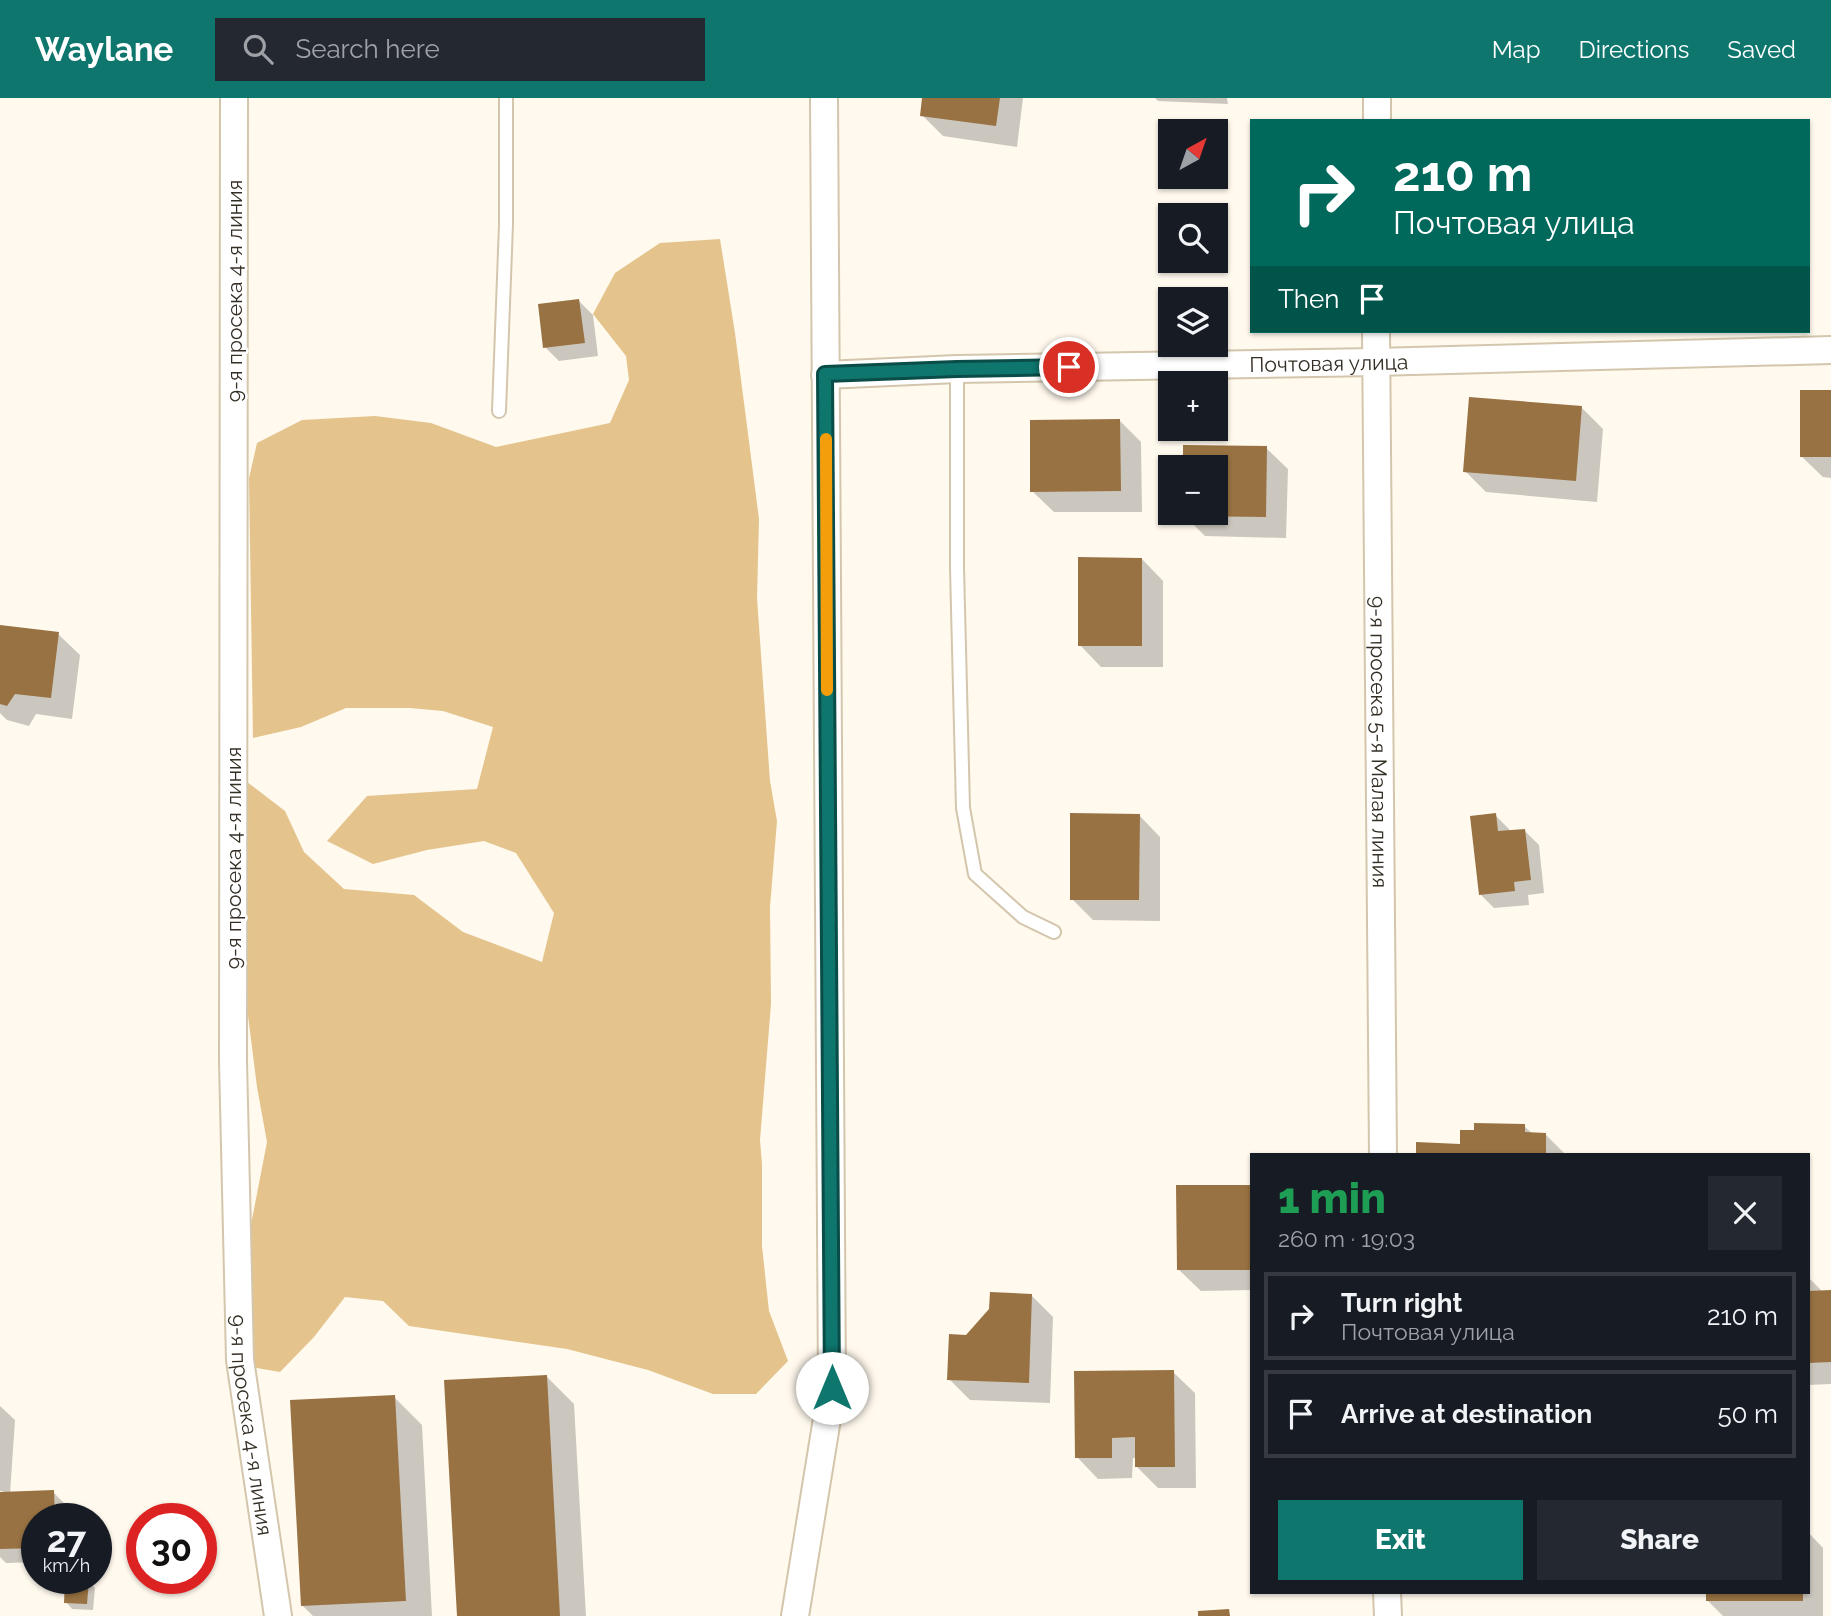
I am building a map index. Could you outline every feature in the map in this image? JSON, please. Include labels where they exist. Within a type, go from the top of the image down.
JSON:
[{"type":"street","name":"9-я просека 4-я линия","points":[[234,98],[233,1060],[240,1360],[278,1616]]},
{"type":"street","points":[[795,1616],[832,1388],[824,98]]},
{"type":"street","points":[[1377,98],[1377,119]]},
{"type":"street","name":"9-я просека 5-я Малая линия","points":[[1376,333],[1383,1153]]},
{"type":"street","name":"Почтовая улица","points":[[825,374],[1831,351]]},
{"type":"street","points":[[1387,1594],[1388,1616]]},
{"type":"lane","points":[[499,411],[506,224],[506,98]]},
{"type":"lane","points":[[957,369],[957,568],[963,808],[975,874],[1023,917],[1055,932]]},
{"type":"shaded area","points":[[720,239],[759,519],[757,598],[770,781],[777,821],[770,907],[771,1004],[760,1140],[762,1246],[769,1311],[788,1361],[756,1394],[713,1394],[648,1370],[567,1349],[409,1326],[383,1301],[345,1297],[314,1337],[280,1372],[246,1366],[243,1266],[267,1142],[257,1087],[236,920],[247,782],[285,811],[304,852],[344,889],[414,895],[463,932],[542,962],[554,913],[516,853],[484,841],[427,850],[373,864],[327,841],[367,796],[477,789],[493,727],[443,711],[346,708],[301,727],[253,738],[249,478],[257,443],[302,420],[375,416],[431,423],[496,447],[610,423],[629,380],[626,356],[593,314],[615,273],[660,243]]},
{"type":"building","points":[[922,98],[1000,98],[996,126],[920,116]]},
{"type":"building","points":[[579,299],[585,343],[543,348],[538,304]]},
{"type":"building","points":[[1800,390],[1831,390],[1831,457],[1800,457]]},
{"type":"building","points":[[1469,397],[1582,406],[1576,481],[1463,472]]},
{"type":"building","points":[[1120,419],[1121,491],[1030,492],[1030,420]]},
{"type":"building","points":[[1183,445],[1267,446],[1266,517],[1228,517],[1228,455],[1183,455]]},
{"type":"building","points":[[1078,557],[1142,558],[1142,646],[1078,646]]},
{"type":"building","points":[[0,625],[59,632],[51,698],[15,694],[7,706],[0,704]]},
{"type":"building","points":[[1070,813],[1140,814],[1139,900],[1070,900]]},
{"type":"building","points":[[1496,813],[1498,831],[1525,829],[1531,880],[1514,882],[1515,891],[1479,895],[1470,816]]},
{"type":"building","points":[[1474,1123],[1525,1124],[1525,1132],[1546,1133],[1546,1153],[1416,1153],[1416,1142],[1460,1144],[1460,1130],[1474,1130]]},
{"type":"building","points":[[1176,1185],[1250,1185],[1250,1270],[1177,1270]]},
{"type":"building","points":[[1831,1290],[1831,1362],[1810,1363],[1810,1291]]},
{"type":"building","points":[[990,1292],[1032,1294],[1029,1383],[947,1380],[949,1334],[966,1335],[989,1309]]},
{"type":"building","points":[[1174,1370],[1175,1467],[1135,1467],[1135,1437],[1112,1438],[1112,1458],[1075,1458],[1074,1371]]},
{"type":"building","points":[[547,1375],[560,1616],[457,1616],[444,1380]]},
{"type":"building","points":[[395,1395],[406,1601],[301,1606],[290,1400]]},
{"type":"building","points":[[54,1490],[54,1503],[21,1503],[21,1548],[0,1549],[0,1492]]},
{"type":"building","points":[[64,1594],[88,1594],[87,1604],[64,1603]]},
{"type":"building","points":[[1706,1594],[1803,1594],[1803,1601],[1706,1601]]},
{"type":"building","points":[[1229,1609],[1230,1616],[1198,1616],[1198,1611]]},
{"type":"slow traffic","points":[[826,439],[827,690]]},
{"type":"route","points":[[832,1388],[825,374],[1069,367]]}]
